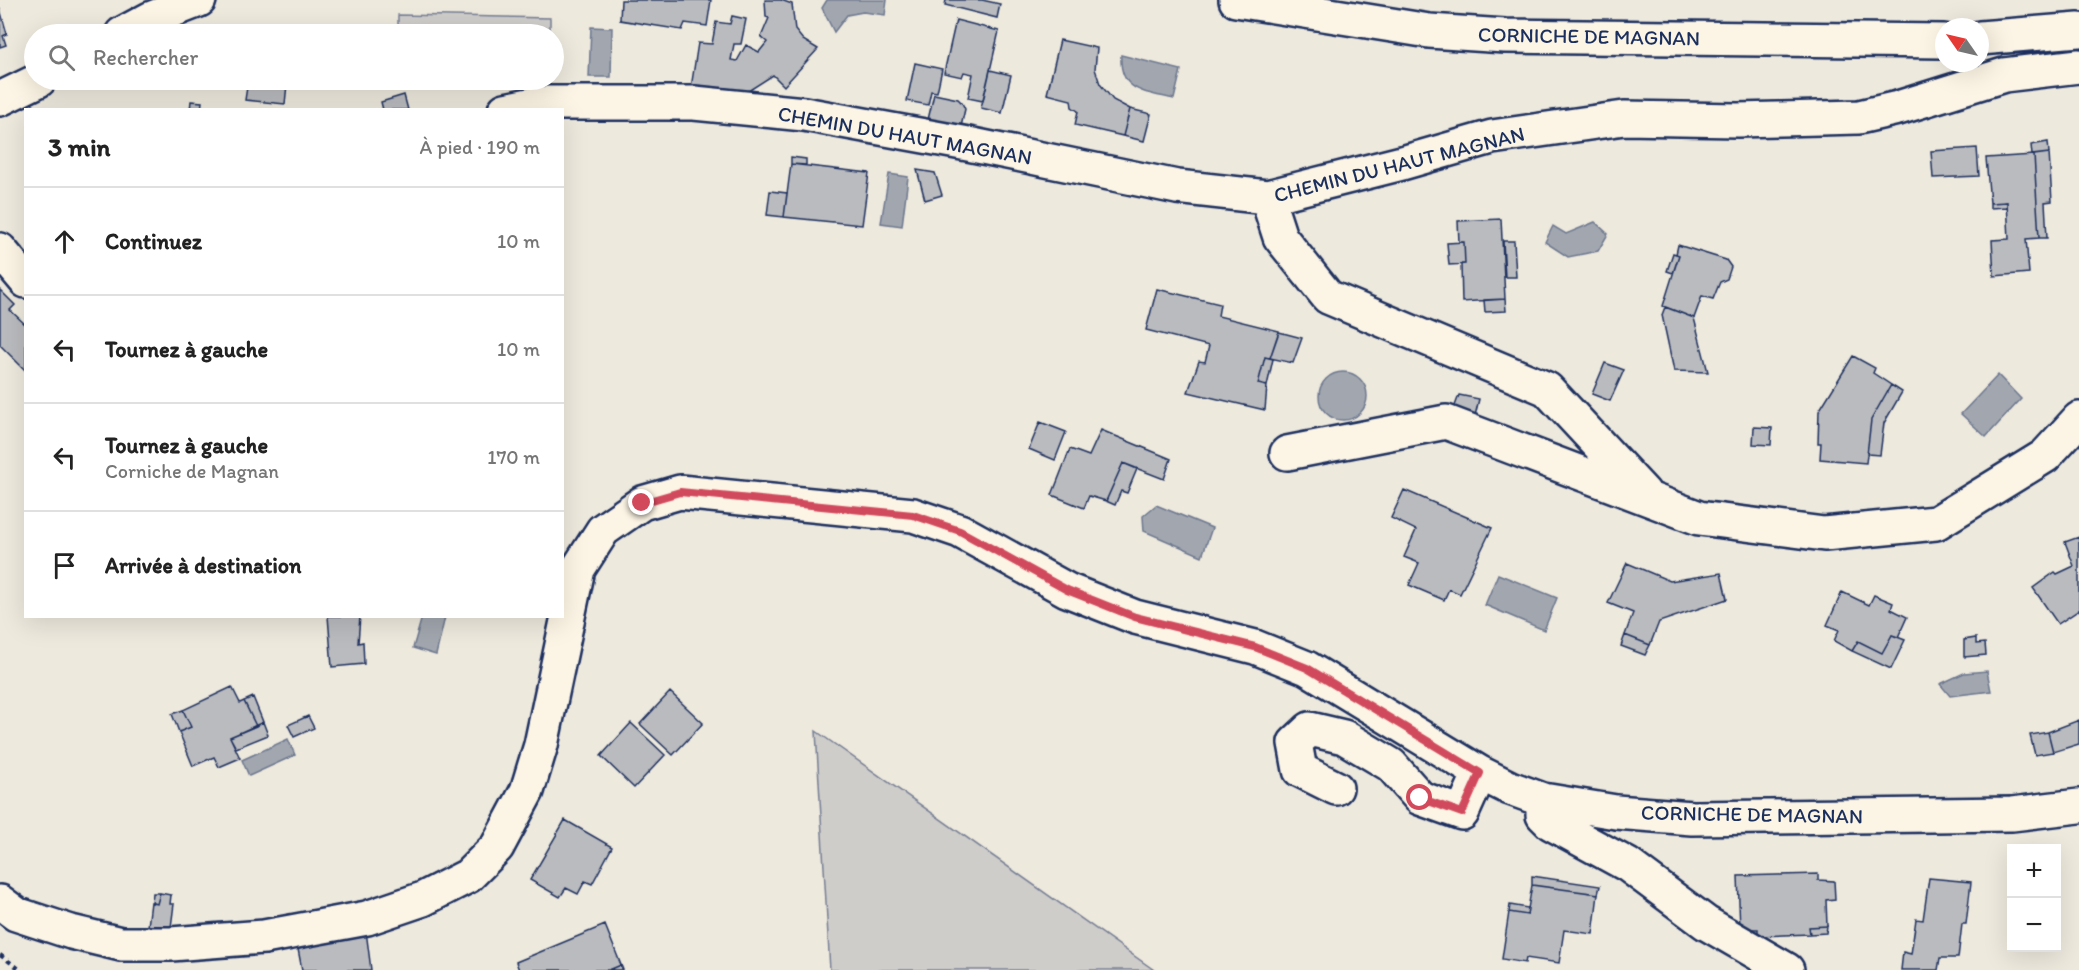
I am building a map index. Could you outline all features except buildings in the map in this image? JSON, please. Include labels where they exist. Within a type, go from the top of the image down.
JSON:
[{"type":"street","points":[[142,24],[199,0]]},
{"type":"street","name":"CORNICHE DE MAGNAN","points":[[1236,0],[1429,31],[1505,36],[1935,41]]},
{"type":"street","points":[[1989,37],[2079,30]]},
{"type":"street","name":"CHEMIN DU HAUT MAGNAN","points":[[514,108],[539,103],[694,103],[804,114],[968,144],[1177,187],[1267,196],[1492,138],[1624,118],[1738,120],[1859,117],[1898,108],[2004,75],[2079,66]]},
{"type":"street","points":[[0,99],[24,87]]},
{"type":"street","points":[[0,108],[12,114],[24,116]]},
{"type":"street","points":[[1267,196],[1280,237],[1328,297],[1547,389],[1651,500]]},
{"type":"street","points":[[0,250],[24,279]]},
{"type":"street","points":[[1287,453],[1446,422],[1700,518],[1824,534],[1936,523],[2045,456],[2079,419]]},
{"type":"street","name":"CORNICHE DE MAGNAN","points":[[0,902],[16,914],[71,932],[121,944],[171,944],[264,937],[367,918],[423,899],[468,876],[497,847],[527,791],[541,746],[578,569],[603,530],[642,503],[680,492],[913,515],[960,531],[1067,590],[1135,617],[1255,647],[1307,668],[1480,773],[1510,789],[1543,800],[1616,812],[1692,818],[2012,814],[2079,806]]},
{"type":"street","points":[[1336,788],[1300,770],[1295,743],[1310,729],[1344,736],[1391,765],[1420,798],[1462,813],[1480,773]]},
{"type":"street","points":[[1543,800],[1544,815],[1551,824],[1628,865],[1706,923],[1788,970]]},
{"type":"path","points":[[0,955],[21,970]]},
{"type":"shaded area","points":[[827,0],[887,0],[885,15],[863,12],[847,15],[834,32],[822,8]]},
{"type":"shaded area","points":[[398,15],[550,18],[550,24],[398,24]]},
{"type":"shaded area","points":[[591,27],[612,28],[611,77],[589,77]]},
{"type":"shaded area","points":[[1121,55],[1181,70],[1174,99],[1144,92],[1129,83],[1124,76]]},
{"type":"shaded area","points":[[889,174],[908,177],[902,226],[881,223]]},
{"type":"shaded area","points":[[1595,222],[1608,234],[1598,251],[1568,257],[1545,242],[1553,226],[1566,234]]},
{"type":"shaded area","points":[[1338,372],[1348,372],[1363,382],[1367,396],[1366,405],[1357,416],[1348,420],[1338,420],[1323,410],[1319,401],[1319,391],[1329,376]]},
{"type":"shaded area","points":[[1998,375],[2021,399],[1986,437],[1961,414]]},
{"type":"shaded area","points":[[1156,505],[1212,528],[1202,556],[1144,531],[1143,516]]},
{"type":"shaded area","points":[[1498,574],[1557,598],[1544,630],[1485,605]]},
{"type":"shaded area","points":[[422,618],[445,618],[436,655],[413,648]]},
{"type":"shaded area","points":[[1987,671],[1991,691],[1950,696],[1940,684],[1964,673]]},
{"type":"shaded area","points":[[816,731],[1154,970],[830,970]]},
{"type":"shaded area","points":[[288,739],[295,755],[249,776],[242,760]]},
{"type":"route","points":[[642,503],[680,492],[913,515],[960,531],[1067,590],[1135,617],[1255,647],[1307,668],[1480,773],[1462,813],[1420,798]]}]
